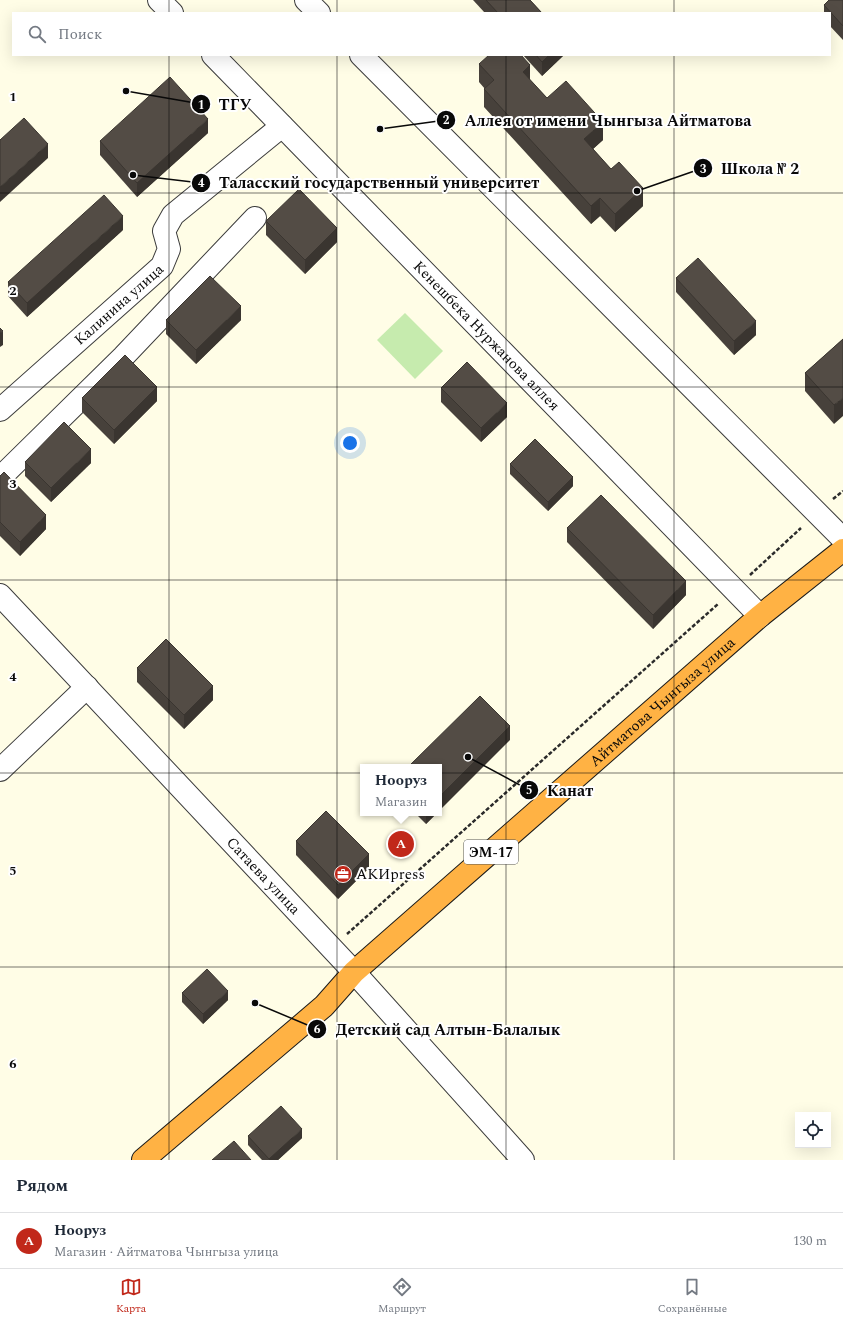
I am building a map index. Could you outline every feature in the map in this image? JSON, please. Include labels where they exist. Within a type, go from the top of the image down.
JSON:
[{"type":"highway","name":"Айтматова Чынгыза улица","points":[[143,1160],[324,1006],[354,972],[760,616],[843,550]]},
{"type":"street","points":[[159,0],[171,12]]},
{"type":"street","points":[[306,0],[318,12]]},
{"type":"street","name":"Кенешбека Нуржанова аллея","points":[[214,56],[760,616]]},
{"type":"street","points":[[362,56],[843,539]]},
{"type":"street","name":"Калинина улица","points":[[0,410],[162,266],[169,249],[164,231],[173,215],[282,126]]},
{"type":"street","points":[[0,478],[123,357],[255,218]]},
{"type":"street","name":"Сатаева улица","points":[[0,595],[331,947],[523,1160]]},
{"type":"street","points":[[0,770],[87,687]]},
{"type":"path","points":[[331,947],[734,590],[816,513],[843,491]]},
{"type":"green space","points":[[405,313],[443,351],[415,379],[377,340]]},
{"type":"building","points":[[486,0],[530,0],[541,12],[497,12]]},
{"type":"building","points":[[829,0],[843,0],[843,26],[831,12],[824,5]]},
{"type":"building","points":[[488,56],[522,56],[530,65],[523,72],[547,98],[566,81],[603,122],[584,139],[611,169],[619,162],[643,188],[615,214],[600,198],[591,206],[484,89],[494,80],[479,64]]},
{"type":"building","points":[[537,56],[548,56],[542,62]]},
{"type":"building","points":[[170,77],[208,119],[137,183],[100,141]]},
{"type":"building","points":[[24,118],[48,144],[0,187],[0,140]]},
{"type":"building","points":[[299,189],[337,228],[305,260],[266,221]]},
{"type":"building","points":[[104,195],[123,216],[27,303],[8,282]]},
{"type":"building","points":[[698,258],[756,321],[734,341],[676,278]]},
{"type":"building","points":[[210,276],[241,306],[196,350],[166,320]]},
{"type":"building","points":[[843,339],[843,398],[834,405],[805,373]]},
{"type":"building","points":[[125,355],[157,387],[114,430],[82,398]]},
{"type":"building","points":[[467,362],[507,403],[481,428],[441,388]]},
{"type":"building","points":[[64,422],[91,449],[51,488],[25,462]]},
{"type":"building","points":[[535,439],[573,477],[548,502],[510,464]]},
{"type":"building","points":[[4,472],[46,515],[20,542],[0,522],[0,476]]},
{"type":"building","points":[[601,495],[686,581],[653,615],[567,528]]},
{"type":"building","points":[[166,639],[213,686],[184,715],[137,668]]},
{"type":"building","points":[[480,696],[510,726],[442,794],[442,764],[411,764]]},
{"type":"building","points":[[326,811],[369,854],[338,885],[296,841]]},
{"type":"building","points":[[207,969],[228,991],[203,1014],[182,993]]},
{"type":"building","points":[[281,1106],[302,1129],[269,1159],[248,1136]]},
{"type":"building","points":[[234,1141],[251,1160],[212,1160]]},
{"type":"place","name":"ТГУ","points":[[126,91]]},
{"type":"place","name":"Аллея от имени Чынгыза Айтматова","points":[[380,129]]},
{"type":"place","name":"Таласский государственный университет","points":[[133,175]]},
{"type":"place","name":"Школа № 2","points":[[637,191]]},
{"type":"place","name":"Канат","points":[[468,757]]},
{"type":"place","name":"Нооруз","points":[[401,844]]},
{"type":"place","name":"АКИpress","points":[[343,874]]},
{"type":"place","name":"Детский сад Алтын-Балалык","points":[[255,1003]]}]
